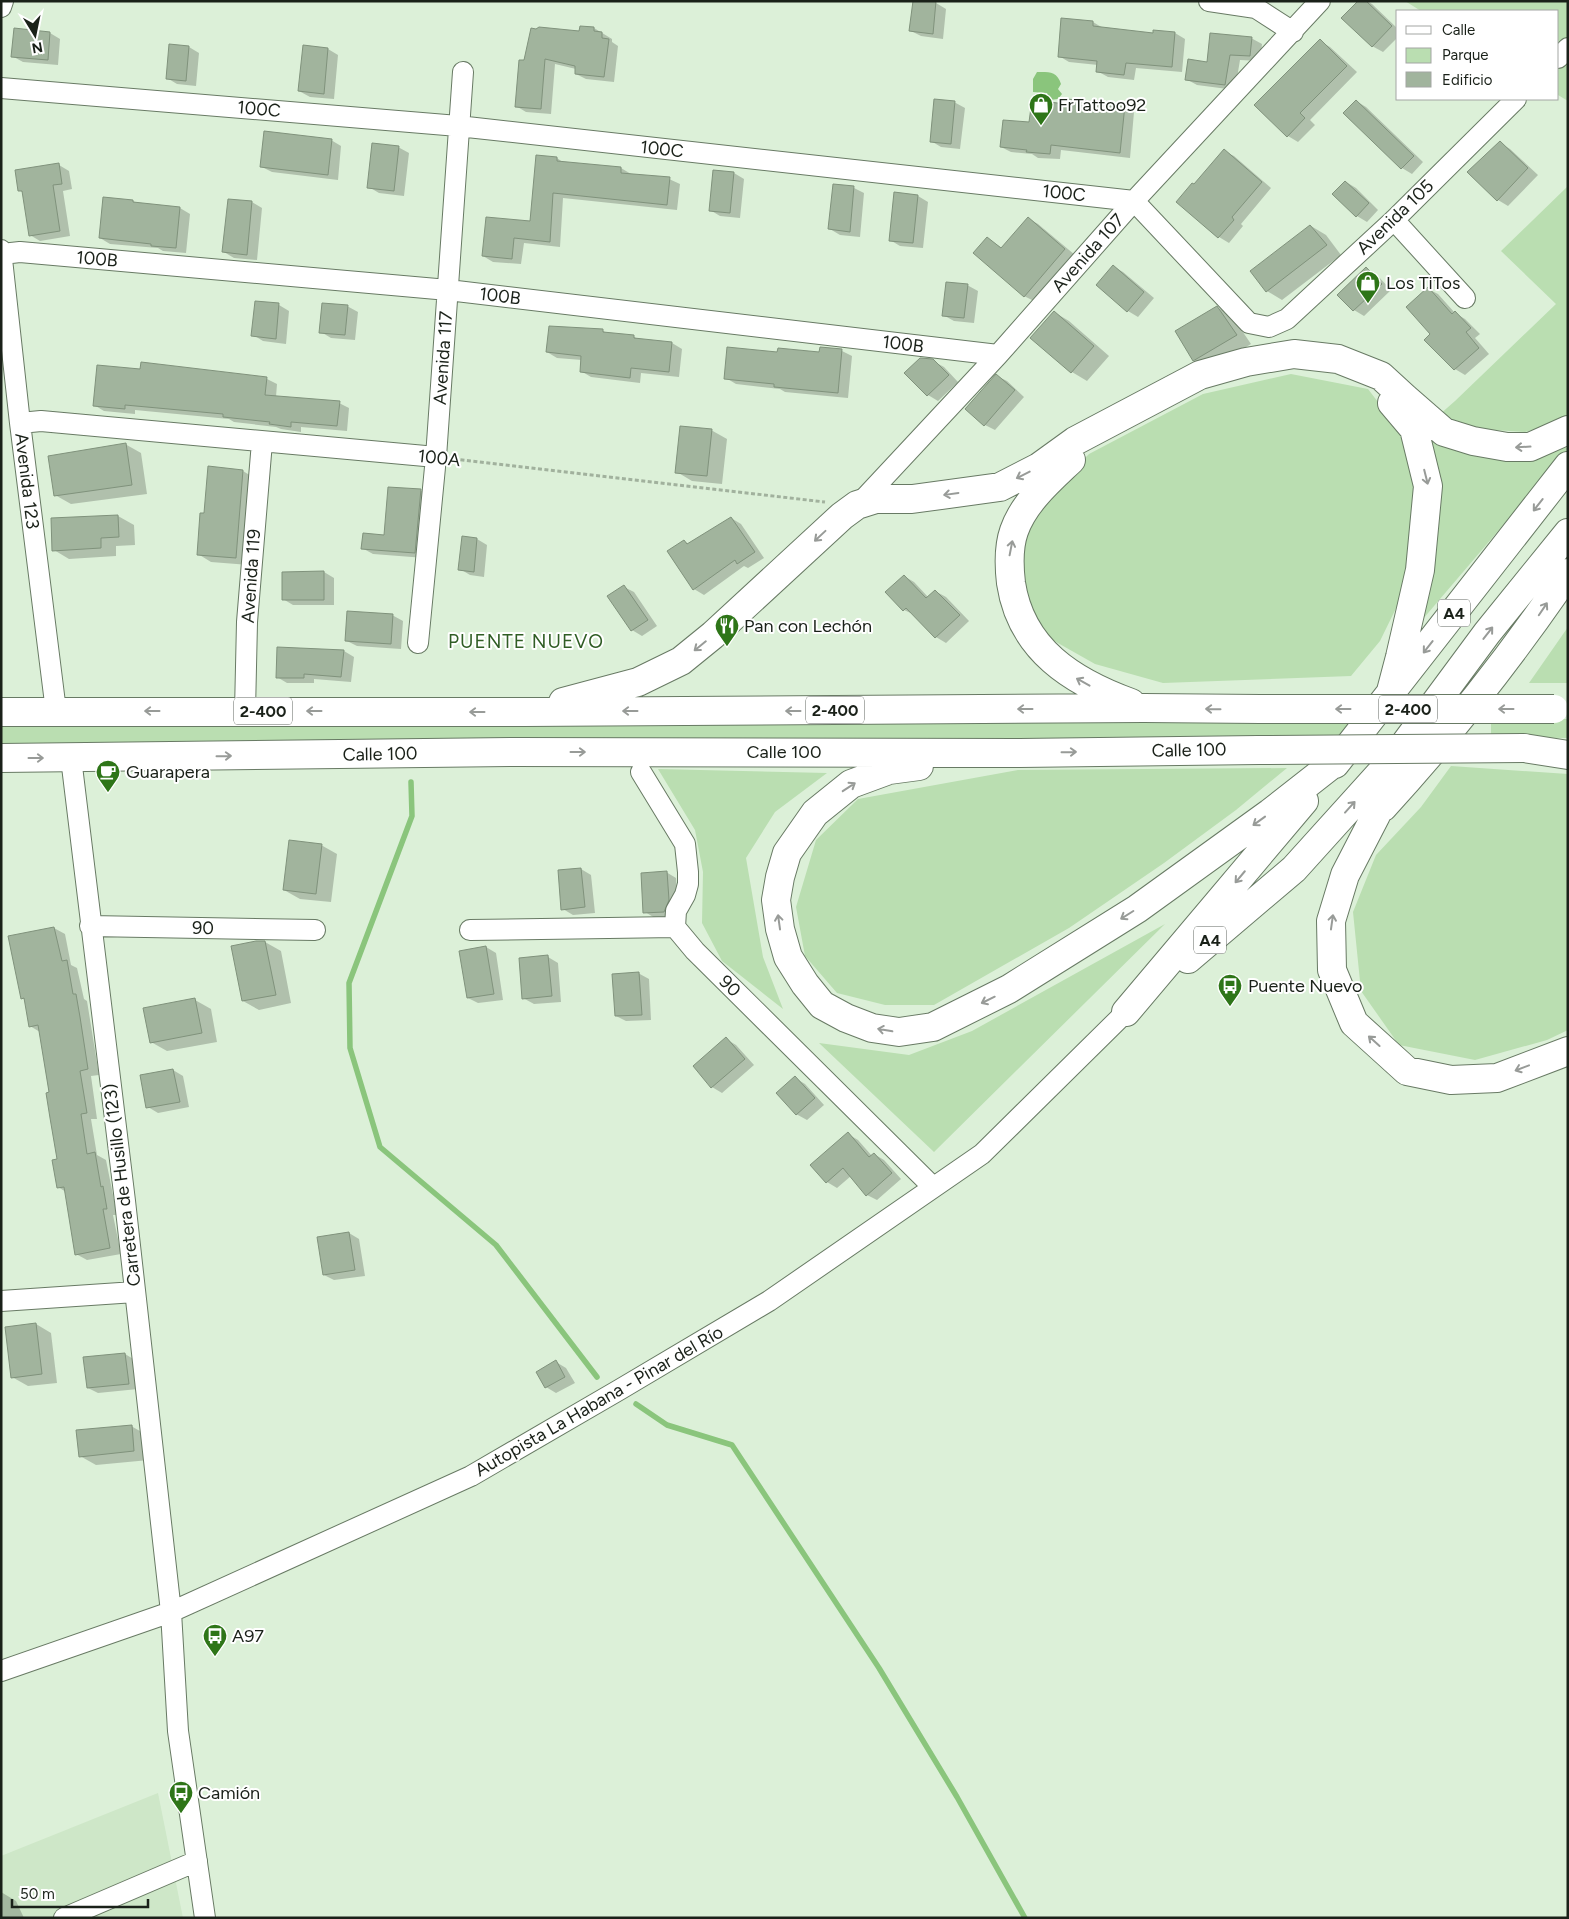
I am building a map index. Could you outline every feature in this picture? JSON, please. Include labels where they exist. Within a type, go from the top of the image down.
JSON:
[{"type":"highway","points":[[525,712],[632,684],[680,661],[713,635],[842,516],[858,505],[876,499],[912,499],[1000,487],[1038,467],[1075,441],[1200,375],[1246,362],[1294,354],[1338,359],[1381,376],[1444,432],[1473,441],[1507,447],[1530,447],[1568,430]]},
{"type":"highway","points":[[1144,708],[1081,682],[1055,662],[1027,632],[1013,596],[1008,562],[1014,530],[1033,497],[1082,449],[1197,387],[1248,375],[1299,367],[1353,375],[1387,397],[1414,430],[1428,486],[1420,570],[1390,695]]},
{"type":"highway","name":"Autopista La Habana - Pinar del Río","points":[[1126,1012],[1390,695],[1568,466]]},
{"type":"highway","name":"Autopista La Habana - Pinar del Río","points":[[1126,1012],[1294,869],[1396,756],[1487,633],[1568,533]]},
{"type":"highway","name":"A4","points":[[1294,869],[1376,815],[1416,772],[1523,638],[1568,572]]},
{"type":"highway","name":"2-400","points":[[1,712],[525,712],[1144,708],[1561,709]]},
{"type":"highway","points":[[1524,748],[1568,754]]},
{"type":"highway","name":"Calle 100","points":[[1,758],[521,752],[1020,753],[1568,748]]},
{"type":"highway","points":[[1020,753],[889,770],[851,784],[815,813],[787,853],[776,900],[780,929],[788,957],[805,984],[822,1005],[846,1018],[872,1028],[899,1032],[933,1027],[1009,989],[1136,909],[1270,813],[1339,758]]},
{"type":"highway","points":[[1396,756],[1376,815],[1345,875],[1331,922],[1332,970],[1354,1023],[1407,1071],[1451,1080],[1497,1078],[1568,1051]]},
{"type":"street","points":[[1,7],[3,1]]},
{"type":"street","points":[[1209,1],[1256,8],[1293,32]]},
{"type":"street","name":"Avenida 107","points":[[858,505],[998,355],[1134,201],[1320,1]]},
{"type":"street","points":[[1559,57],[1568,48]]},
{"type":"street","name":"Avenida 117","points":[[418,643],[436,457],[463,72]]},
{"type":"street","name":"100C","points":[[1,88],[458,126],[1134,201]]},
{"type":"street","name":"Avenida 105","points":[[1134,201],[1249,323],[1269,328],[1287,319],[1394,220],[1515,100]]},
{"type":"street","points":[[1394,220],[1465,298]]},
{"type":"street","name":"Avenida 123","points":[[1,250],[20,423],[56,711]]},
{"type":"street","name":"100B","points":[[2,254],[20,252],[448,290],[998,355]]},
{"type":"street","name":"100A","points":[[20,423],[42,421],[436,457]]},
{"type":"street","name":"Avenida 119","points":[[245,711],[247,622],[262,442]]},
{"type":"street","name":"Carretera de Husillo (123)","points":[[70,758],[135,1292],[171,1612],[178,1730],[205,1918]]},
{"type":"street","points":[[470,930],[675,927],[676,910],[685,895],[688,884],[685,844],[641,772]]},
{"type":"street","name":"90","points":[[90,926],[315,930]]},
{"type":"street","name":"90","points":[[675,927],[695,951],[933,1187]]},
{"type":"street","name":"Autopista La Habana - Pinar del Río","points":[[1,1671],[171,1612],[471,1476],[770,1301],[982,1154],[1126,1012]]},
{"type":"street","points":[[1,1301],[135,1292]]},
{"type":"street","points":[[64,1918],[197,1861]]},
{"type":"path","name":"100A","points":[[436,457],[858,505]]},
{"type":"shaded area","points":[[1037,72],[1055,74],[1061,84],[1058,89],[1062,94],[1058,99],[1050,100],[1047,93],[1033,92],[1033,79]]},
{"type":"shaded area","points":[[158,1793],[183,1918],[1,1918],[1,1856]]},
{"type":"green space","points":[[1405,1],[1568,1],[1568,101],[1559,96],[1559,10],[1419,10]]},
{"type":"green space","points":[[1568,186],[1568,420],[1525,432],[1479,429],[1439,415],[1556,304],[1501,251]]},
{"type":"green space","points":[[1291,374],[1368,389],[1404,436],[1421,490],[1402,596],[1380,641],[1351,676],[1163,683],[1095,664],[1049,638],[1028,603],[1021,566],[1026,532],[1056,487],[1089,454],[1203,394]]},
{"type":"green space","points":[[1424,429],[1533,457],[1568,447],[1568,449],[1411,633]]},
{"type":"green space","points":[[1568,627],[1568,683],[1529,683]]},
{"type":"green space","points":[[1491,719],[1568,719],[1568,738],[1491,737]]},
{"type":"green space","points":[[1352,721],[1339,738],[1,749],[1,722]]},
{"type":"green space","points":[[1451,766],[1568,774],[1568,1030],[1547,1040],[1475,1060],[1399,1045],[1361,991],[1353,912],[1376,855],[1421,807]]},
{"type":"green space","points":[[1287,768],[1236,810],[1164,863],[1069,928],[934,1005],[885,1005],[837,993],[805,956],[796,907],[816,840],[858,799],[1018,770]]},
{"type":"green space","points":[[658,769],[827,773],[775,812],[746,858],[763,957],[783,1009],[722,961],[702,923],[703,872],[695,830]]},
{"type":"green space","points":[[1165,924],[934,1152],[819,1043],[909,1055],[972,1031]]},
{"type":"building","points":[[913,1],[936,1],[933,34],[909,31]]},
{"type":"building","points":[[1358,1],[1366,1],[1392,26],[1372,47],[1341,18]]},
{"type":"building","points":[[1061,18],[1093,21],[1093,26],[1153,33],[1153,30],[1175,32],[1172,67],[1126,63],[1124,75],[1096,72],[1097,61],[1058,57]]},
{"type":"building","points":[[580,26],[594,27],[594,31],[602,32],[602,38],[609,39],[604,77],[575,74],[575,66],[545,59],[541,109],[515,107],[519,60],[524,60],[531,28],[579,31]]},
{"type":"building","points":[[14,28],[50,32],[48,60],[11,57]]},
{"type":"building","points":[[1210,33],[1252,37],[1250,56],[1230,55],[1225,85],[1185,80],[1188,59],[1207,62]]},
{"type":"building","points":[[1320,39],[1347,66],[1300,113],[1305,118],[1287,137],[1254,105]]},
{"type":"building","points":[[169,44],[189,46],[186,81],[166,79]]},
{"type":"building","points":[[303,45],[328,48],[324,94],[298,91]]},
{"type":"building","points":[[934,99],[955,101],[951,144],[930,142]]},
{"type":"building","points":[[1067,99],[1125,105],[1120,153],[1051,145],[1050,154],[1000,147],[1003,120],[1029,122],[1032,100],[1066,104]]},
{"type":"building","points":[[1356,100],[1414,156],[1401,169],[1343,113]]},
{"type":"building","points":[[264,131],[332,139],[328,175],[260,167]]},
{"type":"building","points":[[1500,141],[1528,168],[1497,201],[1467,172]]},
{"type":"building","points":[[372,143],[399,146],[394,191],[367,188]]},
{"type":"building","points":[[1224,149],[1262,182],[1232,217],[1234,220],[1218,238],[1176,202]]},
{"type":"building","points":[[536,155],[557,157],[557,161],[621,167],[621,173],[670,177],[667,205],[553,193],[550,242],[514,238],[512,259],[482,256],[486,217],[530,221]]},
{"type":"building","points":[[59,163],[62,184],[53,185],[60,231],[29,236],[22,191],[18,191],[15,170]]},
{"type":"building","points":[[713,170],[734,172],[730,213],[709,211]]},
{"type":"building","points":[[1345,181],[1369,203],[1356,217],[1332,194]]},
{"type":"building","points":[[833,184],[854,186],[850,232],[828,229]]},
{"type":"building","points":[[894,192],[918,195],[913,243],[889,241]]},
{"type":"building","points":[[103,197],[180,207],[176,248],[99,238]]},
{"type":"building","points":[[228,199],[252,201],[247,255],[222,252]]},
{"type":"building","points":[[1028,217],[1065,249],[1024,297],[973,253],[987,237],[1001,248]]},
{"type":"building","points":[[1310,225],[1327,245],[1266,292],[1250,271]]},
{"type":"building","points":[[1113,265],[1144,292],[1127,312],[1096,285]]},
{"type":"building","points":[[1366,267],[1382,284],[1353,311],[1337,295]]},
{"type":"building","points":[[946,282],[968,284],[964,318],[942,316]]},
{"type":"building","points":[[1428,287],[1452,314],[1455,311],[1471,328],[1466,332],[1479,348],[1454,370],[1424,340],[1430,334],[1406,307]]},
{"type":"building","points":[[255,301],[279,303],[276,339],[251,336]]},
{"type":"building","points":[[322,303],[348,305],[345,335],[319,333]]},
{"type":"building","points":[[1217,306],[1237,335],[1193,361],[1175,331]]},
{"type":"building","points":[[1054,311],[1094,346],[1071,373],[1030,338]]},
{"type":"building","points":[[549,326],[603,329],[603,332],[634,335],[634,338],[672,342],[669,372],[631,368],[630,378],[580,372],[581,356],[546,352]]},
{"type":"building","points":[[727,347],[777,352],[778,348],[819,352],[820,347],[842,349],[838,393],[774,387],[774,384],[724,379]]},
{"type":"building","points":[[920,358],[933,359],[949,375],[927,396],[904,373]]},
{"type":"building","points":[[141,362],[267,377],[265,395],[340,401],[337,426],[291,422],[291,427],[269,424],[270,422],[223,417],[223,414],[125,405],[125,409],[93,406],[97,365],[140,369]]},
{"type":"building","points":[[996,374],[1015,390],[984,426],[965,409]]},
{"type":"building","points":[[680,426],[712,429],[707,476],[675,473]]},
{"type":"building","points":[[126,443],[132,485],[54,496],[48,456]]},
{"type":"building","points":[[208,466],[243,470],[236,558],[197,555],[200,513],[204,513]]},
{"type":"building","points":[[388,487],[421,489],[415,553],[361,549],[363,533],[384,535]]},
{"type":"building","points":[[118,515],[119,537],[101,538],[101,548],[52,551],[51,518]]},
{"type":"building","points":[[731,517],[755,552],[737,564],[735,560],[693,590],[667,551],[684,540],[687,544]]},
{"type":"building","points":[[462,536],[477,538],[474,572],[458,570]]},
{"type":"building","points":[[324,571],[324,600],[282,600],[282,572]]},
{"type":"building","points":[[904,575],[926,598],[935,590],[960,615],[935,638],[906,608],[903,611],[885,592]]},
{"type":"building","points":[[624,585],[648,620],[631,631],[607,596]]},
{"type":"building","points":[[347,611],[393,614],[391,644],[345,641]]},
{"type":"building","points":[[277,647],[344,650],[341,677],[304,674],[304,678],[276,678]]},
{"type":"building","points":[[289,840],[322,844],[316,894],[283,890]]},
{"type":"building","points":[[581,868],[585,907],[561,910],[558,870]]},
{"type":"building","points":[[667,871],[669,900],[664,912],[643,913],[641,873]]},
{"type":"building","points":[[54,927],[62,961],[67,960],[73,994],[76,994],[88,1069],[80,1071],[87,1113],[81,1114],[87,1154],[95,1152],[101,1187],[103,1186],[107,1209],[103,1209],[110,1248],[75,1255],[64,1187],[57,1188],[52,1160],[57,1159],[46,1093],[49,1092],[38,1025],[29,1027],[24,998],[21,999],[8,936]]},
{"type":"building","points":[[265,941],[276,995],[242,1001],[231,946]]},
{"type":"building","points":[[486,946],[494,994],[467,998],[459,951]]},
{"type":"building","points":[[548,955],[552,996],[522,999],[519,958]]},
{"type":"building","points":[[639,972],[642,1015],[615,1016],[612,974]]},
{"type":"building","points":[[195,998],[202,1033],[150,1043],[143,1008]]},
{"type":"building","points":[[726,1037],[745,1059],[711,1088],[693,1066]]},
{"type":"building","points":[[173,1069],[180,1102],[146,1108],[140,1075]]},
{"type":"building","points":[[795,1076],[815,1098],[796,1115],[776,1093]]},
{"type":"building","points":[[848,1132],[869,1157],[874,1153],[892,1173],[866,1196],[843,1168],[826,1183],[810,1165]]},
{"type":"building","points":[[349,1232],[355,1270],[323,1275],[317,1237]]},
{"type":"building","points":[[36,1323],[42,1374],[11,1378],[5,1327]]},
{"type":"building","points":[[125,1353],[129,1384],[87,1388],[83,1357]]},
{"type":"building","points":[[556,1360],[565,1377],[545,1388],[536,1372]]},
{"type":"building","points":[[132,1425],[134,1451],[79,1457],[76,1430]]},
{"type":"waterway","points":[[411,782],[412,816],[349,983],[350,1048],[380,1147],[496,1245],[597,1377]]},
{"type":"waterway","points":[[636,1404],[667,1425],[732,1445],[879,1668],[957,1797],[1025,1918]]},
{"type":"place","name":"FrTattoo92","points":[[1041,126]]},
{"type":"place","name":"Los TiTos","points":[[1368,304]]},
{"type":"place","name":"Pan con Lechón","points":[[727,647]]},
{"type":"place","name":"Guarapera","points":[[108,793]]},
{"type":"place","name":"Puente Nuevo","points":[[1230,1007]]},
{"type":"place","name":"A97","points":[[215,1657]]},
{"type":"place","name":"Camión","points":[[181,1814]]},
{"type":"district","name":"PUENTE NUEVO","points":[[526,641]]}]
